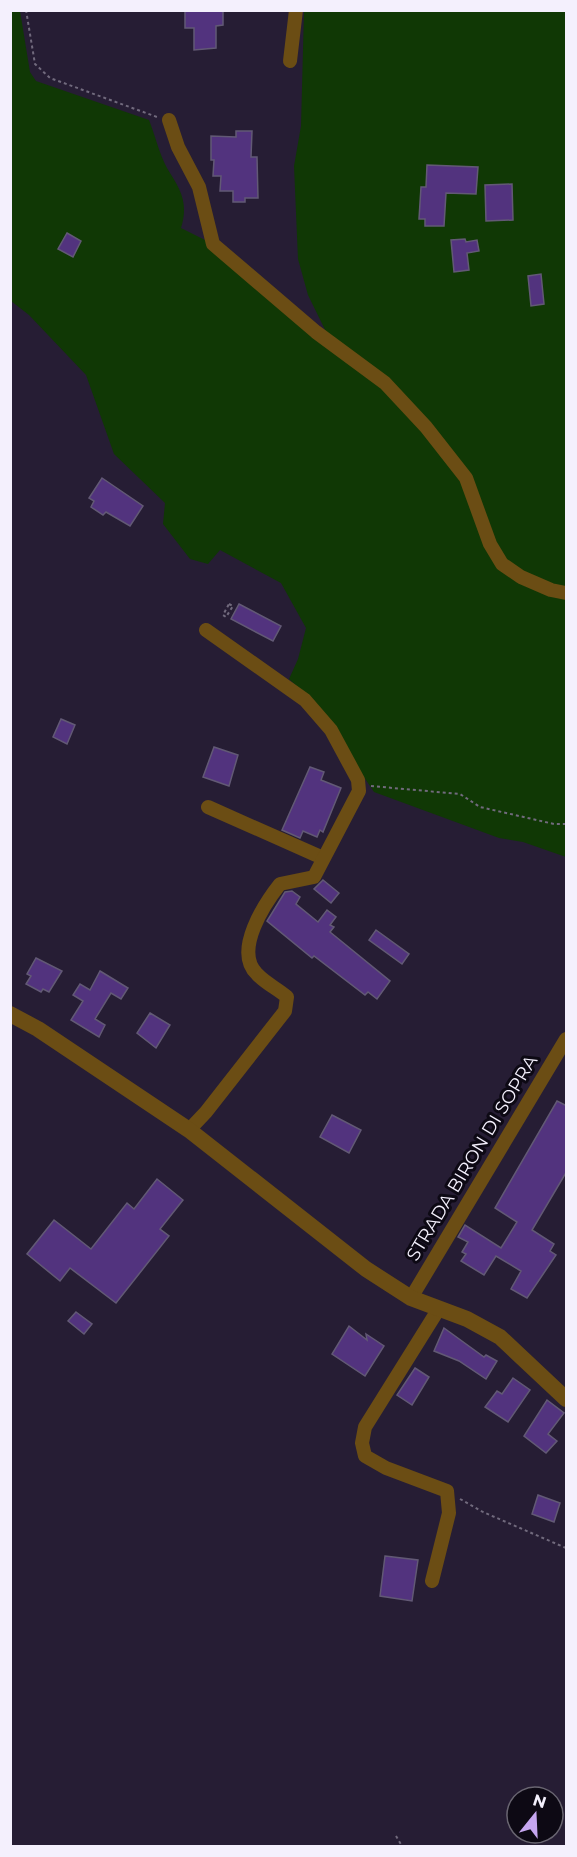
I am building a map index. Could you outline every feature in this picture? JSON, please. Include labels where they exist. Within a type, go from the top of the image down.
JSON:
[{"type":"street","points":[[290,61],[296,10]]},
{"type":"street","points":[[169,120],[178,147],[199,187],[213,244],[316,332],[385,383],[426,427],[466,478],[490,544],[502,564],[521,577],[550,590],[567,593]]},
{"type":"street","points":[[189,1130],[206,1112],[285,1011],[287,998],[255,973],[250,961],[251,935],[268,900],[280,884],[314,878],[359,791],[358,780],[331,730],[305,700],[206,630]]},
{"type":"street","points":[[208,807],[323,858]]},
{"type":"street","points":[[10,1014],[38,1029],[189,1130],[366,1269],[411,1298],[467,1319],[500,1337],[567,1399]]},
{"type":"street","name":"STRADA BIRON DI SOPRA","points":[[411,1298],[567,1039]]},
{"type":"street","points":[[432,1581],[449,1513],[447,1491],[386,1468],[365,1456],[362,1443],[365,1427],[376,1406],[413,1353],[438,1310]]},
{"type":"path","points":[[26,10],[35,64],[40,71],[50,78],[169,120]]},
{"type":"path","points":[[359,791],[371,786],[460,794],[480,807],[554,824],[567,824]]},
{"type":"path","points":[[447,1491],[483,1512],[567,1548]]},
{"type":"path","points":[[396,1836],[402,1846]]},
{"type":"green space","points":[[10,11],[20,11],[30,72],[36,81],[149,120],[164,162],[182,196],[184,211],[181,228],[213,244],[331,342],[308,295],[298,259],[294,166],[301,126],[304,11],[566,11],[566,857],[523,842],[499,838],[374,792],[313,701],[289,679],[298,659],[306,628],[281,583],[220,550],[208,564],[190,559],[163,524],[165,503],[114,454],[86,375],[29,315],[11,301]]},
{"type":"building","points":[[185,10],[223,10],[223,25],[216,26],[216,48],[194,50],[194,28],[185,28]]},
{"type":"building","points":[[236,131],[252,131],[251,157],[257,157],[258,198],[245,198],[245,202],[233,202],[233,191],[220,191],[221,176],[213,176],[211,136],[236,137]]},
{"type":"building","points":[[427,165],[478,167],[476,194],[446,193],[444,226],[425,226],[425,219],[419,219],[421,187],[426,187]]},
{"type":"building","points":[[512,184],[513,220],[486,221],[485,185]]},
{"type":"building","points":[[67,233],[81,241],[73,257],[58,249]]},
{"type":"building","points":[[465,239],[466,242],[477,240],[479,251],[467,253],[469,270],[454,272],[451,240]]},
{"type":"building","points":[[541,274],[544,304],[531,306],[528,276]]},
{"type":"building","points":[[102,478],[143,506],[130,526],[106,512],[103,515],[91,507],[94,501],[89,498]]},
{"type":"building","points":[[239,604],[281,626],[273,641],[231,619]]},
{"type":"building","points":[[61,719],[75,725],[67,744],[53,737]]},
{"type":"building","points":[[214,747],[238,755],[229,786],[203,777]]},
{"type":"building","points":[[310,767],[324,772],[321,780],[341,788],[323,832],[320,830],[317,837],[303,831],[300,838],[282,830]]},
{"type":"building","points":[[323,880],[339,893],[331,903],[314,889]]},
{"type":"building","points":[[292,891],[300,897],[296,904],[318,922],[327,910],[336,917],[330,925],[334,927],[330,932],[390,981],[377,999],[368,992],[365,995],[314,956],[312,958],[267,921],[285,892]]},
{"type":"building","points":[[376,930],[409,954],[402,964],[369,940]]},
{"type":"building","points":[[36,958],[62,971],[49,992],[43,989],[41,992],[26,984],[31,976],[27,974]]},
{"type":"building","points":[[100,971],[128,988],[121,999],[111,993],[95,1019],[105,1025],[99,1037],[71,1020],[83,1001],[73,995],[80,984],[90,990]]},
{"type":"building","points":[[150,1013],[170,1025],[156,1048],[137,1033]]},
{"type":"building","points":[[557,1101],[567,1106],[567,1171],[532,1230],[554,1244],[550,1251],[556,1255],[527,1298],[511,1289],[521,1271],[496,1256],[484,1275],[461,1261],[466,1254],[462,1252],[468,1242],[458,1237],[465,1225],[501,1248],[517,1222],[495,1208]]},
{"type":"building","points":[[332,1115],[361,1130],[349,1153],[320,1137]]},
{"type":"building","points":[[157,1179],[183,1200],[160,1229],[169,1236],[116,1303],[70,1268],[60,1281],[27,1254],[54,1220],[91,1249],[127,1203],[134,1209]]},
{"type":"building","points":[[76,1312],[92,1324],[84,1334],[68,1321]]},
{"type":"building","points":[[349,1326],[367,1340],[366,1334],[384,1346],[365,1376],[332,1354]]},
{"type":"building","points":[[444,1328],[484,1357],[486,1355],[497,1361],[486,1379],[459,1361],[434,1351]]},
{"type":"building","points":[[415,1368],[429,1377],[412,1405],[397,1395]]},
{"type":"building","points":[[513,1378],[530,1390],[508,1422],[485,1407],[497,1391],[502,1394]]},
{"type":"building","points":[[547,1400],[564,1413],[548,1434],[557,1441],[546,1453],[524,1436]]},
{"type":"building","points":[[538,1495],[560,1503],[554,1522],[532,1514]]},
{"type":"building","points":[[385,1556],[418,1560],[412,1601],[380,1596]]}]
